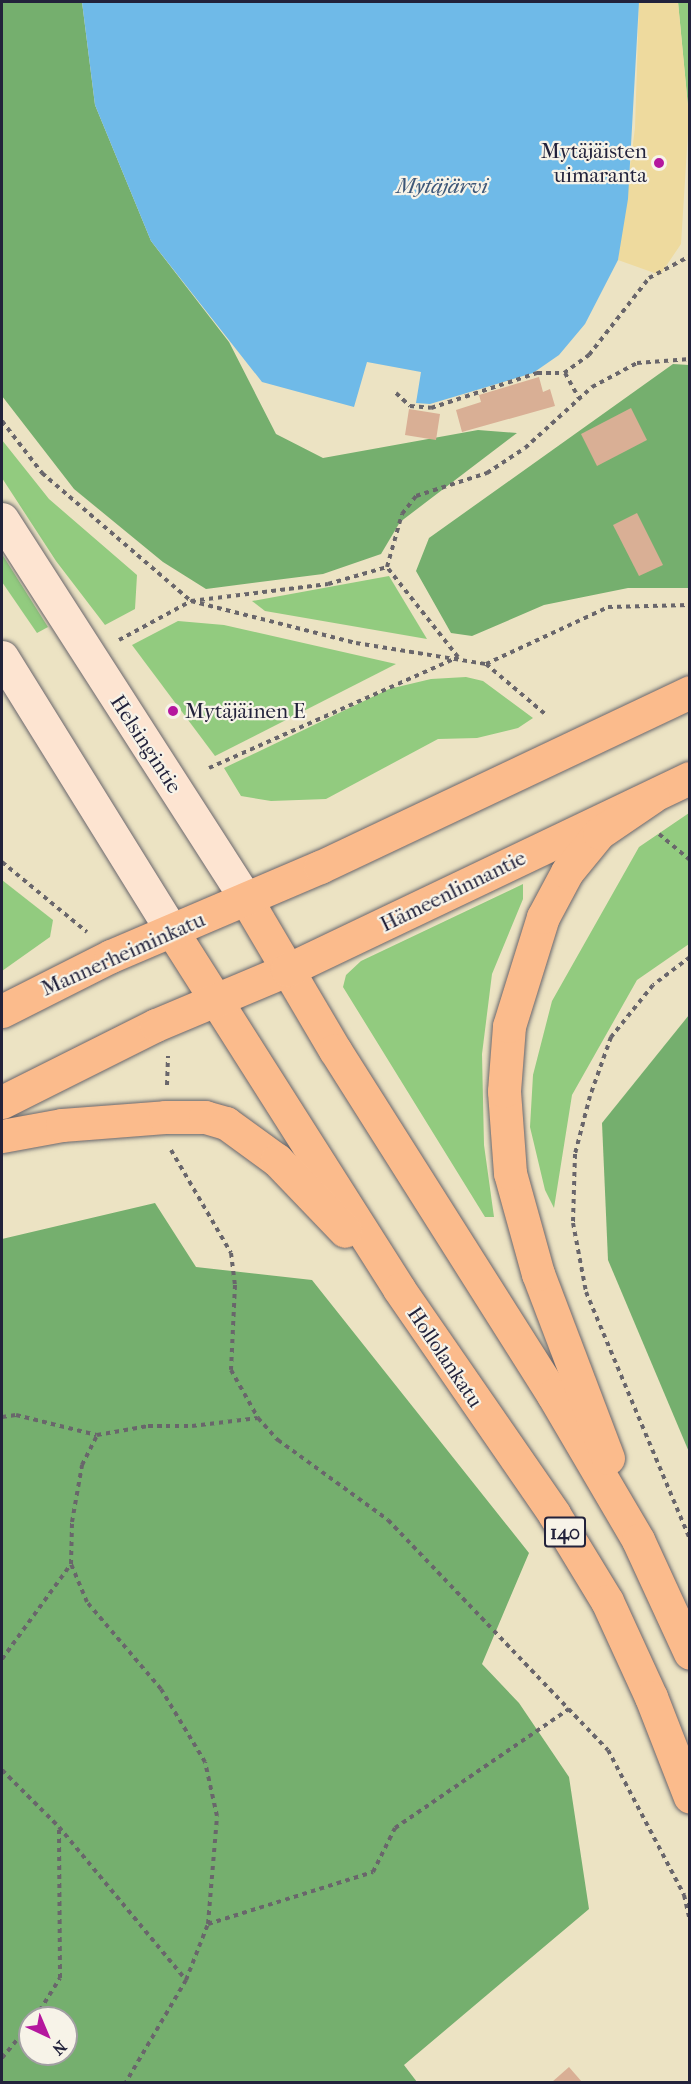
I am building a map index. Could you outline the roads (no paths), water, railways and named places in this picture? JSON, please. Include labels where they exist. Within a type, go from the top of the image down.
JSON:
[{"type":"main road","name":"Helsingintie","points":[[2,519],[246,899],[287,970]]},
{"type":"main road","name":"140","points":[[2,657],[172,931]]},
{"type":"main road","points":[[246,899],[690,692]]},
{"type":"main road","name":"Hämeenlinnantie","points":[[214,999],[287,970],[690,777]]},
{"type":"main road","points":[[652,796],[599,833],[567,872],[543,917],[509,1026],[504,1091],[510,1173],[538,1274],[638,1540],[690,1653]]},
{"type":"main road","name":"Mannerheiminkatu","points":[[2,1011],[111,956],[246,899]]},
{"type":"main road","name":"Hollolankatu","points":[[172,931],[399,1289],[554,1514],[607,1601],[690,1797]]},
{"type":"main road","points":[[287,970],[553,1395],[638,1540]]},
{"type":"main road","points":[[2,1102],[214,999]]},
{"type":"main road","points":[[2,1136],[62,1125],[165,1117],[205,1117],[226,1123],[277,1160],[399,1289]]},
{"type":"water","name":"Mytäjärvi","points":[[82,2],[639,2],[628,199],[618,260],[585,324],[559,355],[533,373],[430,404],[416,403],[421,372],[367,362],[354,407],[262,382],[151,241],[95,105]]},
{"type":"place","name":"Mytäjäisten uimaranta","points":[[659,163]]},
{"type":"place","name":"Mytäjäinen E","points":[[173,711]]}]
